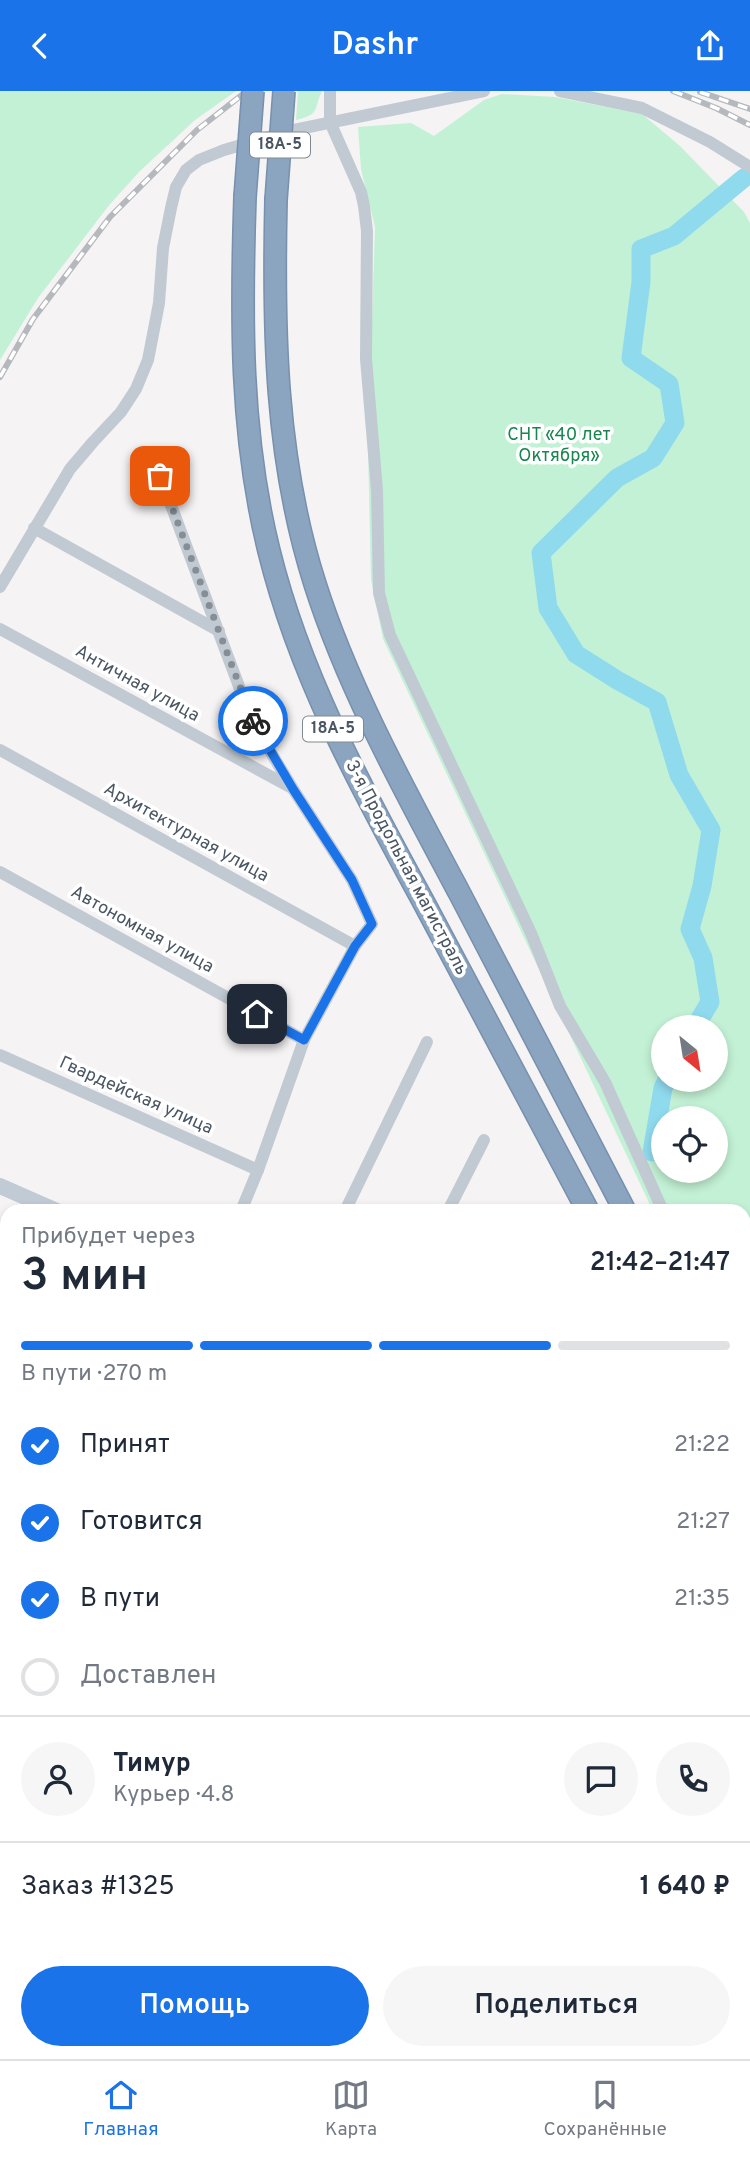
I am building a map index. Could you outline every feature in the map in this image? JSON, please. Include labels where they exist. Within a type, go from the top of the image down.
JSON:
[{"type":"highway","name":"3-я Продольная магистраль","points":[[253,91],[245,197],[242,294],[245,408],[251,463],[277,584],[319,699],[346,755],[584,1204]]},
{"type":"highway","name":"3-я Продольная магистраль","points":[[284,91],[276,199],[274,290],[279,403],[295,504],[315,584],[349,671],[390,759],[621,1204]]},
{"type":"main road","points":[[0,1186],[39,1204]]},
{"type":"street","points":[[330,91],[330,122],[365,206],[366,359],[377,489],[379,593],[390,635],[531,933],[560,1006],[605,1082],[660,1204]]},
{"type":"street","points":[[0,587],[70,469],[121,412],[136,389],[148,360],[159,303],[163,248],[171,208],[176,187],[186,170],[199,160],[224,150],[289,131],[484,91]]},
{"type":"street","points":[[560,91],[642,108],[710,142],[750,167]]},
{"type":"street","points":[[160,476],[253,721],[352,880],[372,924],[355,946],[304,1040],[244,1204]]},
{"type":"street","points":[[34,528],[219,631]]},
{"type":"street","name":"Античная улица","points":[[0,629],[293,789]]},
{"type":"street","name":"Архитектурная улица","points":[[0,750],[355,946]]},
{"type":"street","name":"Автономная улица","points":[[0,871],[304,1040]]},
{"type":"street","points":[[348,1204],[427,1041]]},
{"type":"street","name":"Гвардейская улица","points":[[0,1055],[258,1170]]},
{"type":"street","points":[[452,1204],[484,1140]]},
{"type":"green space","points":[[0,91],[236,91],[195,120],[140,171],[110,204],[38,298],[0,360]]},
{"type":"green space","points":[[298,91],[322,91],[313,113],[296,120]]},
{"type":"green space","name":"СНТ «40 лет Октября»","points":[[502,94],[555,97],[642,114],[680,146],[744,212],[750,223],[750,1204],[650,1204],[383,639],[371,580],[368,448],[375,227],[361,169],[358,127],[411,123],[434,136],[484,100]]},
{"type":"waterway","points":[[702,1015],[710,1002],[703,958],[690,929],[702,886],[711,830],[679,775],[657,702],[576,654],[548,608],[541,553],[617,478],[653,458],[675,423],[669,384],[631,358],[641,282],[641,249],[674,236],[744,178]]},
{"type":"waterway","points":[[660,1106],[662,1092]]},
{"type":"railway","points":[[0,377],[33,319],[110,217],[197,130],[247,91]]},
{"type":"railway","points":[[673,91],[750,125]]},
{"type":"railway","points":[[700,92],[750,109]]},
{"type":"way so far","points":[[160,476],[253,721]]},
{"type":"route","points":[[253,721],[352,880],[372,924],[355,946],[304,1040],[257,1014]]}]
